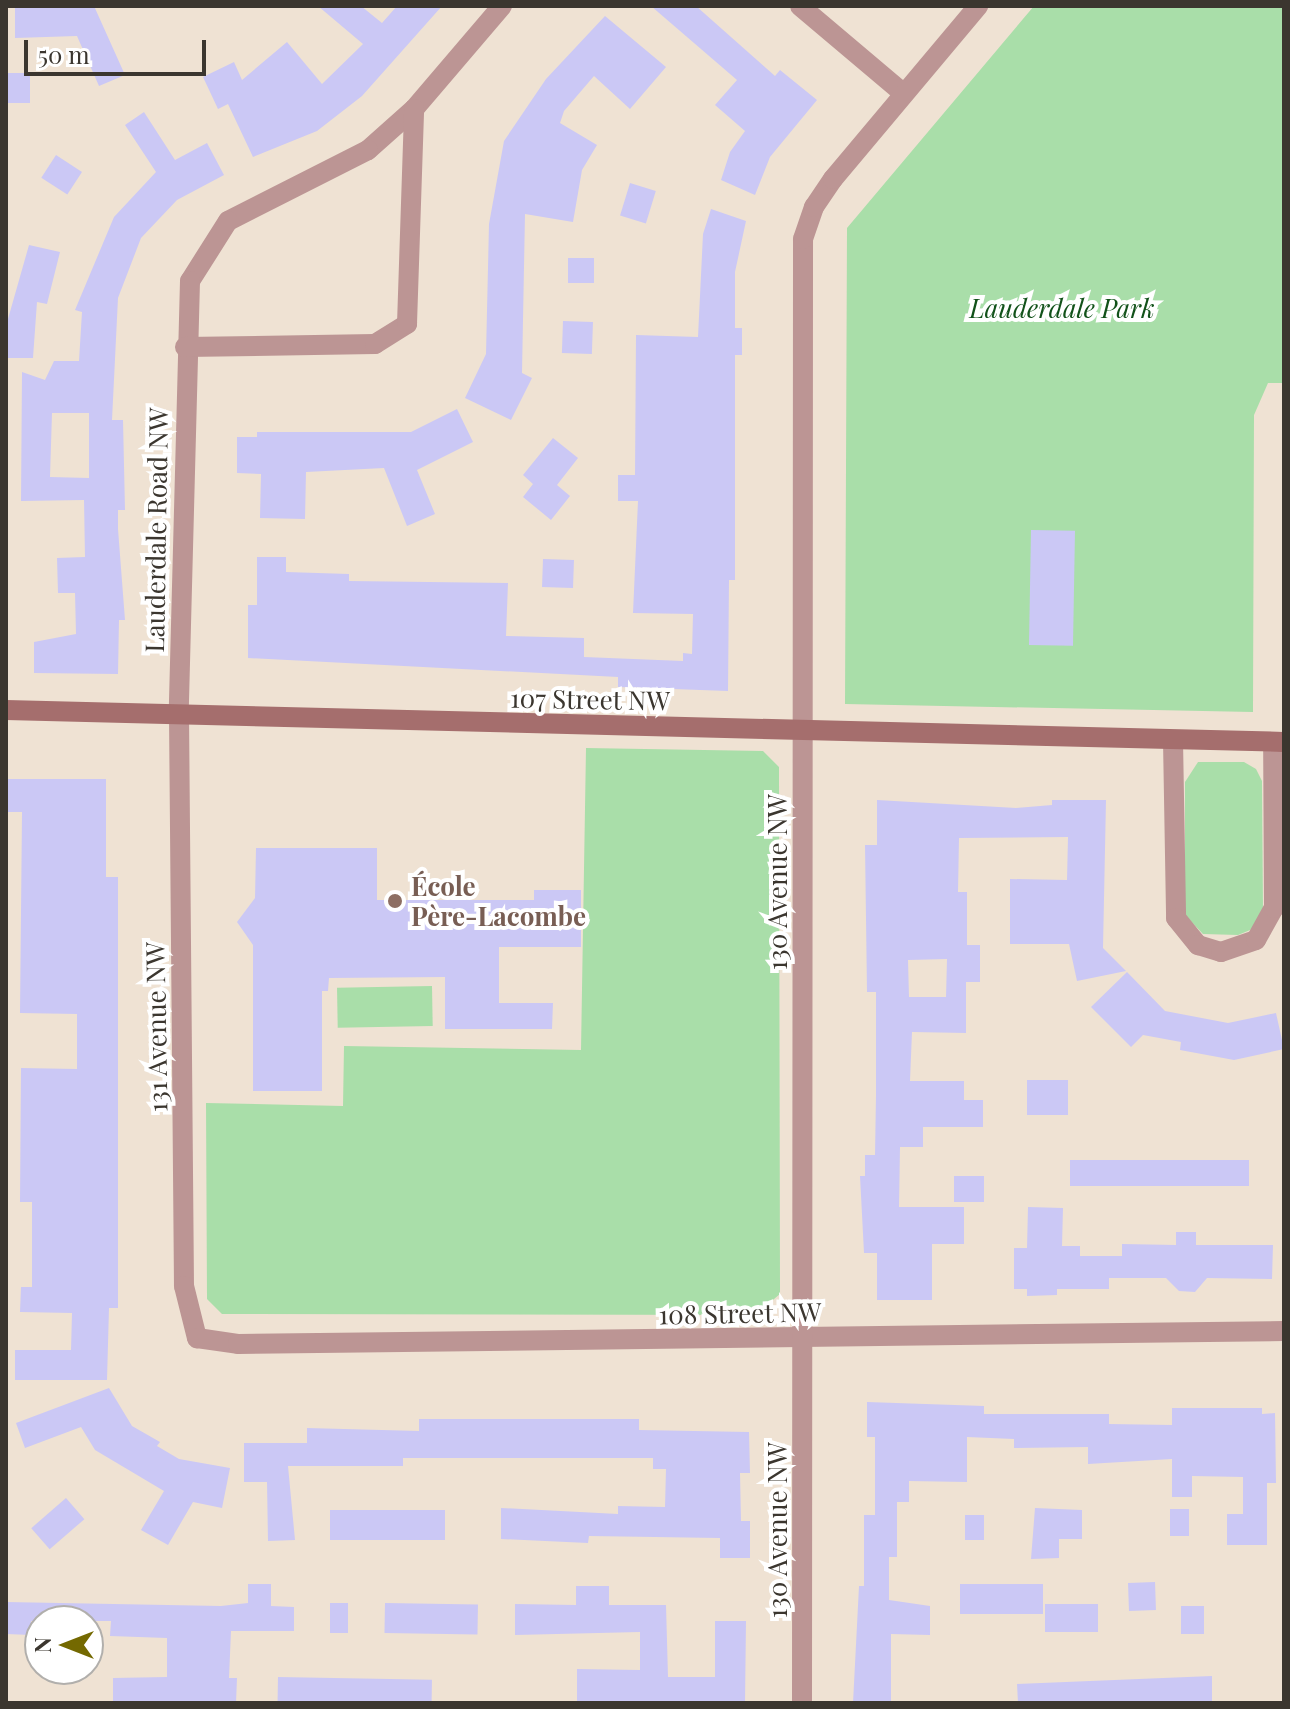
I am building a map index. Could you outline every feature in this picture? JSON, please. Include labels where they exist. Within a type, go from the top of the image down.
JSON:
[{"type":"street","name":"Lauderdale Road NW","points":[[179,714],[185,347],[190,281],[228,221],[368,150],[414,109],[502,6]]},
{"type":"street","points":[[800,6],[903,93]]},
{"type":"street","name":"130 Avenue NW","points":[[802,1703],[803,239],[824,193],[903,93],[978,6]]},
{"type":"street","points":[[185,347],[375,344],[407,324],[414,109]]},
{"type":"street","name":"107 Street NW","points":[[6,710],[1279,742],[1274,908],[1256,940],[1221,952],[1198,945],[1176,918],[1173,740]]},
{"type":"street","name":"131 Avenue NW","points":[[179,714],[184,1286],[197,1338]]},
{"type":"street","name":"108 Street NW","points":[[197,1338],[238,1344],[1284,1331]]},
{"type":"green space","name":"Lauderdale Park","points":[[1034,6],[1284,6],[1284,383],[1268,383],[1254,415],[1253,712],[845,704],[847,228]]},
{"type":"green space","points":[[586,748],[763,751],[779,767],[780,1294],[755,1315],[222,1314],[207,1299],[206,1103],[343,1106],[344,1046],[581,1050]]},
{"type":"green space","points":[[1198,762],[1244,762],[1256,769],[1262,781],[1263,912],[1255,928],[1238,935],[1203,934],[1185,915],[1185,782]]},
{"type":"green space","points":[[432,986],[433,1026],[338,1028],[337,988]]},
{"type":"building","points":[[15,6],[94,6],[125,75],[99,86],[77,36],[15,38]]},
{"type":"building","points":[[318,6],[361,6],[382,23],[397,6],[442,6],[362,96],[317,131],[253,157],[228,104],[218,109],[203,77],[234,62],[242,80],[287,42],[322,84],[363,44]]},
{"type":"building","points":[[651,6],[696,6],[775,76],[780,70],[817,100],[770,157],[755,195],[721,180],[730,152],[745,131],[715,105],[737,80]]},
{"type":"building","points":[[605,16],[666,67],[630,109],[594,76],[564,111],[560,123],[597,145],[582,170],[573,222],[525,214],[522,373],[532,378],[511,420],[465,398],[486,354],[489,224],[504,141],[546,79]]},
{"type":"building","points":[[6,73],[30,73],[30,103],[6,103]]},
{"type":"building","points":[[144,112],[175,160],[207,143],[224,175],[177,200],[141,238],[118,298],[112,420],[123,420],[125,510],[118,510],[118,529],[125,620],[119,620],[118,674],[34,673],[34,642],[76,634],[75,593],[58,593],[57,558],[85,557],[84,500],[21,501],[22,372],[45,380],[54,361],[79,361],[82,312],[75,310],[114,217],[156,172],[125,125]],"holes":[[[52,413],[89,413],[89,478],[50,477]]]},
{"type":"building","points":[[56,155],[82,172],[67,195],[41,178]]},
{"type":"building","points":[[630,183],[656,191],[646,223],[620,216]]},
{"type":"building","points":[[711,209],[746,221],[735,272],[735,328],[742,328],[742,355],[735,355],[735,580],[729,580],[728,691],[618,687],[618,677],[248,658],[248,605],[257,605],[257,557],[286,557],[286,572],[349,574],[349,581],[508,583],[506,636],[584,638],[584,657],[683,661],[683,653],[692,654],[693,614],[633,613],[638,501],[618,501],[618,475],[635,475],[636,335],[698,337],[703,234]]},
{"type":"building","points":[[29,245],[60,252],[47,304],[37,302],[33,358],[6,358],[6,326]]},
{"type":"building","points":[[568,258],[594,258],[594,283],[568,283]]},
{"type":"building","points":[[563,321],[593,322],[592,354],[562,353]]},
{"type":"building","points":[[457,409],[473,442],[417,470],[435,514],[407,526],[384,468],[306,472],[305,519],[260,518],[261,474],[237,473],[237,437],[257,437],[257,432],[411,432]]},
{"type":"building","points":[[553,438],[578,458],[557,485],[570,496],[551,520],[523,497],[533,484],[523,475]]},
{"type":"building","points":[[1031,530],[1075,531],[1073,646],[1029,645]]},
{"type":"building","points":[[543,559],[574,560],[573,588],[542,587]]},
{"type":"building","points":[[6,779],[106,779],[106,877],[118,877],[118,1308],[109,1308],[107,1380],[15,1380],[15,1350],[71,1350],[72,1313],[20,1312],[21,1287],[32,1287],[32,1202],[20,1202],[21,1068],[77,1069],[77,1014],[20,1013],[22,812],[6,812]]},
{"type":"building","points":[[877,800],[1016,808],[1052,805],[1052,800],[1106,800],[1103,948],[1126,971],[1077,981],[1069,944],[1010,944],[1010,879],[1067,880],[1068,837],[959,838],[958,892],[967,892],[967,945],[980,945],[980,982],[966,982],[966,1033],[912,1032],[910,1081],[964,1081],[964,1100],[983,1100],[983,1127],[923,1127],[923,1147],[900,1147],[899,1207],[964,1207],[964,1244],[932,1244],[932,1300],[877,1300],[877,1253],[864,1253],[860,1176],[865,1176],[865,1155],[875,1155],[876,1095],[876,992],[867,992],[865,845],[877,845]],"holes":[[[947,959],[946,997],[909,997],[908,960]]]},
{"type":"building","points":[[256,848],[377,848],[377,900],[534,900],[534,890],[581,890],[581,947],[499,947],[499,1003],[553,1003],[552,1029],[445,1029],[445,977],[329,978],[328,991],[322,991],[322,1091],[253,1091],[253,945],[237,922],[255,898]]},
{"type":"building","points":[[1127,972],[1165,1011],[1228,1023],[1276,1013],[1284,1049],[1234,1060],[1180,1050],[1181,1042],[1143,1035],[1131,1047],[1091,1007]]},
{"type":"building","points":[[1027,1080],[1068,1080],[1068,1115],[1027,1115]]},
{"type":"building","points":[[1070,1160],[1249,1160],[1249,1186],[1070,1186]]},
{"type":"building","points":[[954,1176],[984,1176],[984,1202],[954,1202]]},
{"type":"building","points":[[1028,1207],[1063,1208],[1062,1246],[1080,1246],[1080,1256],[1122,1256],[1122,1244],[1176,1245],[1176,1232],[1196,1232],[1196,1245],[1273,1245],[1272,1279],[1207,1278],[1195,1292],[1179,1291],[1166,1278],[1109,1278],[1109,1289],[1057,1289],[1057,1295],[1027,1296],[1027,1289],[1014,1289],[1014,1248],[1027,1248]]},
{"type":"building","points":[[109,1388],[132,1426],[160,1442],[157,1446],[179,1459],[230,1468],[222,1508],[193,1502],[168,1545],[141,1530],[164,1491],[95,1450],[81,1427],[25,1448],[16,1423]]},
{"type":"building","points":[[867,1402],[984,1406],[984,1414],[1109,1414],[1109,1424],[1172,1425],[1172,1408],[1262,1408],[1262,1414],[1275,1413],[1276,1483],[1267,1483],[1267,1545],[1227,1545],[1227,1514],[1243,1514],[1243,1477],[1192,1476],[1192,1497],[1172,1497],[1172,1459],[1088,1464],[1088,1447],[1014,1448],[1014,1439],[967,1437],[967,1482],[909,1481],[909,1502],[897,1502],[897,1557],[889,1557],[889,1600],[930,1606],[930,1635],[891,1634],[891,1703],[853,1703],[859,1586],[864,1586],[864,1515],[875,1515],[875,1437],[867,1437]]},
{"type":"building","points":[[419,1419],[639,1419],[639,1430],[749,1432],[750,1473],[740,1473],[741,1521],[750,1521],[750,1558],[720,1558],[720,1538],[589,1536],[588,1543],[501,1539],[501,1508],[618,1514],[618,1506],[665,1507],[666,1469],[653,1469],[653,1458],[403,1458],[403,1466],[288,1466],[295,1540],[268,1541],[267,1482],[244,1482],[244,1443],[307,1443],[307,1428],[419,1431]]},
{"type":"building","points":[[66,1498],[84,1519],[50,1549],[31,1528]]},
{"type":"building","points":[[1035,1508],[1082,1510],[1082,1539],[1059,1539],[1059,1558],[1031,1559]]},
{"type":"building","points":[[1170,1509],[1189,1509],[1189,1536],[1170,1536]]},
{"type":"building","points":[[330,1510],[445,1510],[445,1540],[330,1540]]},
{"type":"building","points":[[965,1515],[984,1515],[984,1540],[965,1540]]},
{"type":"building","points":[[1155,1582],[1156,1610],[1129,1611],[1128,1583]]},
{"type":"building","points":[[248,1584],[271,1584],[271,1606],[294,1607],[294,1631],[231,1631],[229,1678],[237,1678],[236,1703],[113,1703],[113,1678],[167,1677],[167,1638],[110,1636],[111,1621],[104,1621],[104,1605],[24,1605],[24,1635],[6,1634],[6,1602],[221,1606],[248,1603]]},
{"type":"building","points":[[960,1584],[1043,1584],[1043,1614],[960,1614]]},
{"type":"building","points":[[576,1586],[609,1586],[609,1605],[666,1605],[668,1677],[715,1677],[715,1621],[746,1621],[745,1703],[577,1703],[577,1669],[640,1670],[640,1632],[515,1635],[515,1604],[576,1605]]},
{"type":"building","points":[[330,1603],[348,1603],[348,1633],[330,1633]]},
{"type":"building","points":[[385,1603],[478,1605],[477,1635],[384,1633]]},
{"type":"building","points":[[1045,1604],[1098,1604],[1098,1632],[1045,1632]]},
{"type":"building","points":[[1181,1606],[1204,1606],[1204,1634],[1181,1634]]},
{"type":"building","points":[[1212,1676],[1212,1703],[1018,1703],[1017,1684]]},
{"type":"building","points":[[278,1677],[432,1680],[432,1703],[278,1703]]},
{"type":"place","name":"École Père-Lacombe","points":[[395,901]]}]
